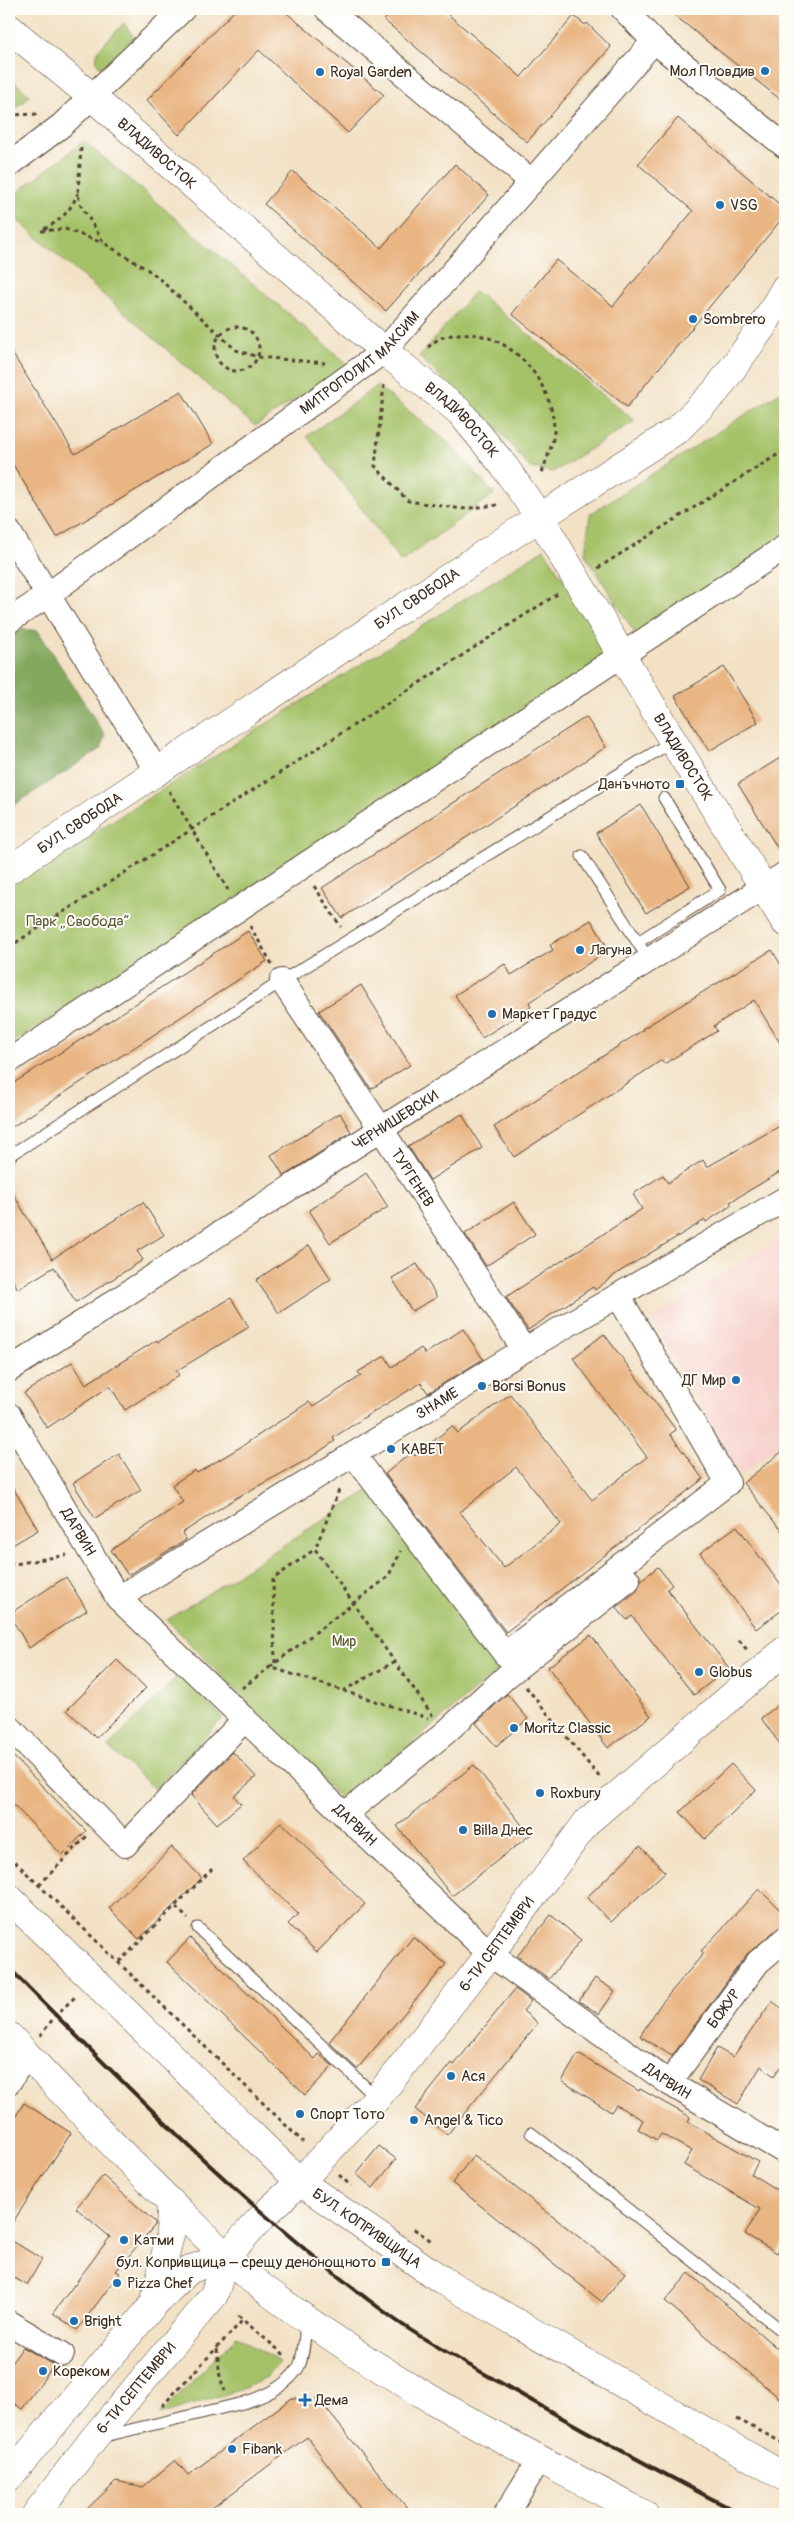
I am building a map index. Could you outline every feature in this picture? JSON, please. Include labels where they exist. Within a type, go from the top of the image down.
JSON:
[{"type":"street","points":[[9,165],[62,125],[184,9]]},
{"type":"street","points":[[327,9],[532,182]]},
{"type":"street","points":[[623,9],[654,41],[785,146]]},
{"type":"street","name":"ВЛАДИВОСТОК","points":[[9,28],[92,97],[384,351],[460,412],[504,466],[540,518],[623,654],[673,741],[775,881],[785,922]]},
{"type":"street","name":"МИТРОПОЛИТ МАКСИМ","points":[[9,621],[384,351],[654,41]]},
{"type":"street","name":"БУЛ. СВОБОДА","points":[[9,870],[540,518],[677,430],[716,391],[763,326],[785,288]]},
{"type":"street","points":[[9,532],[164,768]]},
{"type":"street","points":[[9,1061],[785,547]]},
{"type":"street","name":"ЧЕРНИШЕВСКИ","points":[[9,1370],[382,1129],[644,951],[775,881]]},
{"type":"street","name":"ТУРГЕНЕВ","points":[[282,981],[382,1129],[524,1350]]},
{"type":"street","name":"ЗНАМЕ","points":[[118,1598],[524,1350],[619,1297],[785,1199]]},
{"type":"street","points":[[353,1454],[505,1654],[728,1483],[619,1297]]},
{"type":"street","name":"ДАРВИН","points":[[9,1415],[118,1598],[490,1954],[669,2083],[785,2152]]},
{"type":"street","points":[[344,1815],[445,1733],[513,1671],[724,1504]]},
{"type":"street","name":"6-ТИ СЕПТЕМВРИ","points":[[9,2477],[154,2304],[189,2270],[226,2256],[300,2182],[377,2098],[490,1954],[587,1822],[785,1650]]},
{"type":"street","points":[[9,1727],[125,1845],[245,1719]]},
{"type":"street","name":"БУЛ. КОПРИВЩИЦА","points":[[9,1898],[300,2182],[442,2280],[785,2477]]},
{"type":"street","name":"БОЖУР","points":[[669,2083],[758,1962],[785,1939]]},
{"type":"street","points":[[9,2082],[18,2045]]},
{"type":"street","points":[[18,2045],[171,2203],[226,2256],[243,2272],[306,2321],[378,2367],[539,2460],[644,2514]]},
{"type":"street","points":[[154,2304],[170,2235],[171,2203]]},
{"type":"street","name":"6-ТИ СЕПТЕМВРИ","points":[[36,2514],[94,2438],[214,2295],[226,2256]]},
{"type":"street","points":[[9,2323],[62,2354]]},
{"type":"street","points":[[506,2514],[539,2460]]},
{"type":"lane","points":[[9,1156],[282,981],[673,741]]},
{"type":"lane","points":[[582,856],[644,951],[720,890],[664,798]]},
{"type":"lane","points":[[198,1928],[377,2098]]},
{"type":"lane","points":[[531,2133],[785,2333]]},
{"type":"lane","points":[[94,2438],[258,2399],[283,2385],[299,2367],[306,2321]]},
{"type":"path","points":[[9,114],[40,114]]},
{"type":"path","points":[[81,148],[78,193],[80,204],[104,243]]},
{"type":"path","points":[[78,193],[68,211],[58,222],[41,230],[65,229],[104,243],[153,274],[236,350],[258,357],[325,362]]},
{"type":"path","points":[[235,326],[248,329],[253,333],[259,344],[258,357],[250,367],[243,370],[230,370],[224,366],[216,355],[215,349],[220,335],[223,331],[235,326]]},
{"type":"path","points":[[428,347],[443,337],[480,334],[509,346],[536,376],[550,405],[554,434],[542,473]]},
{"type":"path","points":[[384,385],[375,466],[408,501],[462,510],[497,505]]},
{"type":"path","points":[[9,948],[578,580],[785,450]]},
{"type":"path","points":[[164,768],[169,791],[282,981]]},
{"type":"path","points":[[301,868],[349,940]]},
{"type":"path","points":[[275,1663],[273,1579],[315,1549],[340,1487]]},
{"type":"path","points":[[226,1701],[388,1577],[410,1530]]},
{"type":"path","points":[[270,1667],[438,1722],[352,1604],[315,1549]]},
{"type":"path","points":[[9,1565],[90,1551]]},
{"type":"path","points":[[343,1691],[394,1662]]},
{"type":"path","points":[[513,1671],[616,1797]]},
{"type":"path","points":[[39,1885],[102,1821]]},
{"type":"path","points":[[9,1856],[320,2159],[355,2189]]},
{"type":"path","points":[[119,1962],[212,1869]]},
{"type":"path","points":[[18,2045],[56,2015],[93,1980]]},
{"type":"path","points":[[405,2225],[438,2245]]},
{"type":"path","points":[[238,2316],[299,2367]]},
{"type":"path","points":[[142,2427],[242,2321]]},
{"type":"path","points":[[217,2348],[220,2377],[226,2394]]},
{"type":"path","points":[[729,2415],[785,2444]]},
{"type":"shaded area","name":"ДГ Мир","points":[[785,1234],[785,1440],[741,1476],[652,1319]]},
{"type":"green space","points":[[124,23],[134,37],[101,69],[96,61],[98,50]]},
{"type":"green space","points":[[9,77],[30,96],[9,113]]},
{"type":"green space","points":[[84,141],[349,365],[255,426],[9,213],[9,199]]},
{"type":"green space","points":[[475,291],[635,421],[553,472],[530,468],[494,425],[419,357]]},
{"type":"green space","points":[[377,386],[448,442],[494,494],[401,562],[307,436]]},
{"type":"green space","points":[[785,389],[785,538],[636,635],[585,554],[590,514]]},
{"type":"green space","name":"Парк „Свобода“","points":[[544,549],[612,655],[9,1045],[9,886]]},
{"type":"green space","points":[[23,629],[38,631],[105,735],[101,749],[9,808],[9,638]]},
{"type":"green space","name":"Мир","points":[[369,1490],[504,1665],[344,1802],[167,1620]]},
{"type":"green space","points":[[179,1675],[223,1718],[155,1789],[108,1747]]},
{"type":"green space","points":[[237,2336],[279,2362],[267,2378],[239,2390],[159,2415]]},
{"type":"building","name":"Royal Garden","points":[[236,9],[282,9],[384,95],[348,133],[259,50],[179,135],[147,100]]},
{"type":"building","points":[[395,9],[442,9],[521,77],[574,16],[585,25],[587,23],[611,47],[527,142],[384,20]]},
{"type":"building","name":"Мол Пловдив","points":[[667,9],[785,9],[785,103],[704,39]]},
{"type":"building","points":[[678,118],[785,209],[785,215],[627,407],[512,314],[556,260],[613,306],[693,211],[638,164]]},
{"type":"building","points":[[455,164],[489,195],[386,311],[264,204],[293,171],[381,248]]},
{"type":"building","points":[[9,348],[75,454],[181,391],[213,444],[57,537],[9,458]]},
{"type":"building","points":[[724,667],[758,722],[709,751],[675,696]]},
{"type":"building","points":[[586,717],[606,747],[342,918],[322,888]]},
{"type":"building","points":[[780,758],[785,768],[785,860],[738,784]]},
{"type":"building","points":[[641,805],[690,886],[646,913],[596,833]]},
{"type":"building","points":[[591,920],[609,950],[529,1002],[531,1007],[482,1038],[455,995],[505,964],[511,975],[553,950],[550,945]]},
{"type":"building","points":[[248,931],[267,961],[9,1129],[9,1086]]},
{"type":"building","points":[[772,950],[785,972],[785,1051],[754,1000],[714,1026],[717,1031],[664,1064],[662,1060],[514,1157],[494,1127],[642,1029]]},
{"type":"building","points":[[361,985],[410,1065],[371,1089],[319,1011]]},
{"type":"building","points":[[340,1113],[351,1132],[284,1176],[271,1155]]},
{"type":"building","points":[[462,1114],[482,1148],[430,1180],[408,1146]]},
{"type":"building","points":[[785,1123],[785,1169],[730,1202],[732,1205],[706,1222],[705,1220],[619,1272],[595,1290],[593,1287],[528,1330],[506,1297],[642,1209],[633,1194],[663,1175],[668,1183],[703,1160],[707,1167]]},
{"type":"building","points":[[366,1173],[388,1207],[330,1243],[309,1210]]},
{"type":"building","points":[[9,1187],[52,1259],[143,1202],[164,1235],[137,1251],[143,1260],[76,1302],[54,1267],[18,1289],[9,1274]]},
{"type":"building","points":[[514,1202],[535,1234],[486,1266],[465,1234]]},
{"type":"building","points":[[309,1245],[331,1279],[279,1313],[256,1280]]},
{"type":"building","points":[[417,1264],[437,1297],[412,1311],[392,1278]]},
{"type":"building","points":[[231,1298],[249,1327],[176,1371],[179,1375],[125,1410],[110,1386],[47,1428],[24,1393],[72,1362],[86,1384],[157,1340],[158,1342]]},
{"type":"building","points":[[463,1329],[483,1359],[428,1393],[421,1383],[368,1415],[333,1438],[335,1441],[310,1458],[236,1498],[182,1533],[186,1540],[128,1575],[111,1550],[183,1502],[172,1485],[195,1470],[197,1473],[239,1448],[309,1402],[313,1407],[361,1376],[358,1372],[385,1356],[392,1367],[421,1348],[425,1354]]},
{"type":"building","points":[[604,1334],[676,1430],[670,1434],[703,1479],[506,1632],[385,1474],[412,1452],[415,1456],[452,1426],[458,1433],[510,1394],[592,1500],[647,1457],[573,1358]],"holes":[[[516,1467],[561,1524],[504,1568],[460,1512]]]},
{"type":"building","points":[[785,1449],[785,1535],[743,1483]]},
{"type":"building","points":[[119,1454],[141,1490],[95,1518],[73,1483]]},
{"type":"building","points":[[9,1481],[38,1530],[9,1547]]},
{"type":"building","points":[[737,1526],[785,1591],[785,1608],[756,1629],[700,1553]]},
{"type":"building","points":[[658,1567],[672,1585],[667,1589],[729,1668],[694,1695],[632,1616],[627,1620],[616,1607],[637,1591],[641,1580]]},
{"type":"building","points":[[66,1577],[87,1610],[29,1648],[9,1614]]},
{"type":"building","points":[[591,1635],[651,1716],[608,1748],[548,1667]]},
{"type":"building","points":[[117,1660],[146,1688],[96,1738],[67,1710]]},
{"type":"building","points":[[507,1694],[528,1719],[496,1746],[476,1723]]},
{"type":"building","points":[[785,1700],[785,1751],[761,1718]]},
{"type":"building","points":[[9,1752],[86,1831],[62,1855],[9,1800]]},
{"type":"building","points":[[233,1752],[256,1777],[234,1796],[241,1804],[217,1824],[191,1795]]},
{"type":"building","points":[[731,1764],[756,1790],[705,1839],[680,1812]]},
{"type":"building","name":"Billa Днес","points":[[474,1765],[530,1835],[452,1896],[397,1826]]},
{"type":"building","points":[[281,1822],[365,1904],[317,1952],[288,1924],[298,1914],[243,1861]]},
{"type":"building","points":[[640,1846],[665,1872],[611,1922],[587,1897]]},
{"type":"building","points":[[172,1847],[202,1878],[139,1939],[109,1908]]},
{"type":"building","points":[[759,1889],[785,1915],[785,1923],[747,1954],[672,2056],[640,2036],[660,2005],[704,1953],[701,1951]]},
{"type":"building","points":[[551,1915],[581,1940],[549,1979],[517,1956]]},
{"type":"building","points":[[413,1937],[446,1964],[357,2069],[329,2042]]},
{"type":"building","points":[[190,1938],[315,2059],[319,2054],[333,2066],[305,2095],[167,1962]]},
{"type":"building","points":[[595,1978],[615,1991],[599,2014],[579,2001]]},
{"type":"building","points":[[515,1989],[531,2001],[523,2011],[538,2023],[447,2135],[415,2109],[452,2063],[454,2065]]},
{"type":"building","points":[[772,2001],[785,2011],[785,2060],[774,2076],[761,2066],[738,2104],[698,2080],[717,2048],[733,2057]]},
{"type":"building","points":[[578,2054],[639,2091],[640,2089],[690,2117],[688,2122],[758,2162],[751,2174],[785,2195],[785,2240],[777,2253],[745,2234],[760,2209],[684,2165],[692,2151],[661,2134],[657,2140],[638,2129],[643,2120],[616,2105],[611,2112],[562,2081]]},
{"type":"building","points":[[24,2103],[71,2133],[9,2228],[9,2127]]},
{"type":"building","points":[[379,2146],[396,2159],[373,2188],[356,2174]]},
{"type":"building","points":[[474,2155],[625,2273],[602,2302],[452,2183]]},
{"type":"building","points":[[103,2176],[155,2222],[155,2225],[116,2271],[120,2273],[77,2330],[53,2313],[110,2237],[76,2208]]},
{"type":"building","points":[[9,2239],[42,2259],[27,2285],[9,2275]]},
{"type":"building","points":[[689,2273],[785,2355],[785,2403],[665,2301]]},
{"type":"building","points":[[23,2347],[54,2365],[22,2409],[9,2400],[9,2366]]},
{"type":"building","points":[[292,2398],[318,2399],[412,2514],[365,2514],[307,2437],[204,2514],[82,2514],[116,2481],[143,2487],[175,2460],[188,2475]]},
{"type":"railway","points":[[9,1968],[147,2106],[242,2195],[342,2279],[394,2319],[447,2353],[560,2417],[741,2514]]},
{"type":"place","name":"Мол Пловдив","points":[[765,71]]},
{"type":"place","name":"Royal Garden","points":[[320,72]]},
{"type":"place","name":"VSG","points":[[720,205]]},
{"type":"place","name":"Sombrero","points":[[693,319]]},
{"type":"place","name":"Данъчното","points":[[680,784]]},
{"type":"place","name":"Лагуна","points":[[580,950]]},
{"type":"place","name":"Маркет Градус","points":[[492,1014]]},
{"type":"place","name":"ДГ Мир","points":[[736,1380]]},
{"type":"place","name":"Borsi Bonus","points":[[482,1386]]},
{"type":"place","name":"KABET","points":[[391,1449]]},
{"type":"place","name":"Globus","points":[[699,1672]]},
{"type":"place","name":"Moritz Classic","points":[[514,1728]]},
{"type":"place","name":"Roxbury","points":[[540,1793]]},
{"type":"place","name":"Billa Днес","points":[[463,1830]]},
{"type":"place","name":"Ася","points":[[451,2076]]},
{"type":"place","name":"Спорт Тото","points":[[300,2114]]},
{"type":"place","name":"Angel & Tico","points":[[414,2120]]},
{"type":"place","name":"Катми","points":[[124,2240]]},
{"type":"place","name":"бул. Копривщица – срещу денонощното","points":[[386,2262]]},
{"type":"place","name":"Pizza Chef","points":[[117,2283]]},
{"type":"place","name":"Bright","points":[[74,2321]]},
{"type":"place","name":"Кореком","points":[[43,2371]]},
{"type":"place","name":"Дема","points":[[305,2400]]},
{"type":"place","name":"Fibank","points":[[232,2449]]}]
